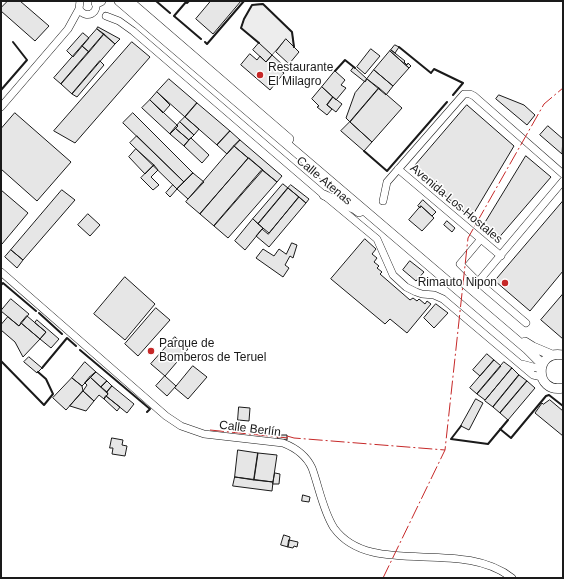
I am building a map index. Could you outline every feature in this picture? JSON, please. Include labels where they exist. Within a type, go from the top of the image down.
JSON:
[{"type":"main road","points":[[119,1],[528,349],[542,370],[544,382],[551,388],[563,388]]},
{"type":"main road","points":[[123,1],[175,41]]},
{"type":"main road","points":[[129,1],[522,340],[533,347],[552,355],[563,355]]},
{"type":"main road","points":[[324,195],[355,209],[484,317],[494,321]]},
{"type":"main road","points":[[542,370],[547,358],[552,355]]},
{"type":"street","points":[[68,29],[79,9],[80,1]]},
{"type":"street","points":[[79,9],[94,7]]},
{"type":"street","points":[[1,107],[68,29],[94,7]]},
{"type":"street","name":"Calle Atenas","points":[[94,7],[106,16],[119,21],[133,31],[377,239],[393,276],[406,287],[422,294],[434,295],[451,304],[520,363],[542,370]]},
{"type":"street","name":"Avenida Los Hostales","points":[[383,201],[387,182],[464,94],[470,94],[563,174]]},
{"type":"street","name":"Avenida Los Hostales","points":[[398,169],[501,256]]},
{"type":"street","name":"Avenida Los Hostales","points":[[478,282],[563,181]]},
{"type":"street","points":[[481,239],[460,264],[478,282],[526,323]]},
{"type":"street","name":"Calle Berlín","points":[[1,272],[166,416],[181,426],[204,434],[282,443],[290,446],[302,454],[312,468],[326,512],[332,525],[339,534],[358,549],[369,554],[382,556],[474,561],[490,565],[512,578]]},
{"type":"shaded area","points":[[263,4],[292,32],[294,47],[285,40],[272,55],[241,28],[252,5]]},
{"type":"building","points":[[8,1],[20,1],[49,26],[35,41],[1,11],[1,8]]},
{"type":"building","points":[[211,1],[241,1],[213,34],[196,19]]},
{"type":"building","points":[[98,27],[120,39],[115,44],[97,29]]},
{"type":"building","points":[[97,29],[104,34],[89,52],[82,46]]},
{"type":"building","points":[[83,33],[89,38],[73,57],[67,51]]},
{"type":"building","points":[[104,34],[115,44],[72,94],[61,84]]},
{"type":"building","points":[[286,39],[299,52],[289,64],[276,52]]},
{"type":"building","points":[[132,42],[150,57],[75,143],[54,131]]},
{"type":"building","points":[[259,43],[272,55],[266,62],[253,50]]},
{"type":"building","points":[[395,45],[399,47],[395,53],[391,50]]},
{"type":"building","points":[[82,46],[89,52],[61,84],[54,78]]},
{"type":"building","points":[[371,49],[380,56],[365,74],[357,67]]},
{"type":"building","points":[[391,50],[405,61],[404,62],[407,65],[408,63],[411,66],[409,68],[390,51]]},
{"type":"building","points":[[390,51],[409,68],[393,86],[374,70]]},
{"type":"building","points":[[250,54],[257,60],[260,56],[266,62],[272,55],[284,66],[280,70],[284,73],[270,90],[241,65]]},
{"type":"building","points":[[100,61],[104,65],[77,97],[72,94]]},
{"type":"building","points":[[354,67],[367,79],[365,82],[351,71]]},
{"type":"building","points":[[374,70],[393,86],[386,95],[367,79]]},
{"type":"building","points":[[335,71],[345,80],[341,85],[346,88],[336,100],[322,87]]},
{"type":"building","points":[[169,79],[197,103],[185,117],[157,92]]},
{"type":"building","points":[[367,79],[379,88],[350,122],[346,118],[355,93]]},
{"type":"building","points":[[322,87],[333,97],[327,105],[332,109],[327,115],[317,107],[319,106],[312,99]]},
{"type":"building","points":[[379,88],[402,108],[372,142],[350,122]]},
{"type":"building","points":[[157,92],[170,105],[163,113],[150,100]]},
{"type":"building","points":[[499,95],[524,105],[535,115],[527,125],[496,99]]},
{"type":"building","points":[[333,97],[342,104],[336,112],[327,105]]},
{"type":"building","points":[[150,100],[178,126],[170,134],[142,108]]},
{"type":"building","points":[[197,103],[230,131],[217,145],[185,117]]},
{"type":"building","points":[[467,105],[514,146],[471,218],[413,168]]},
{"type":"building","points":[[15,113],[71,162],[37,201],[1,169],[1,129]]},
{"type":"building","points":[[133,113],[193,173],[184,182],[123,123]]},
{"type":"building","points":[[185,117],[199,129],[194,135],[180,122]]},
{"type":"building","points":[[180,122],[194,135],[189,140],[175,128]]},
{"type":"building","points":[[350,122],[372,142],[364,151],[341,131]]},
{"type":"building","points":[[548,126],[563,139],[562,154],[540,135]]},
{"type":"building","points":[[175,128],[189,140],[184,146],[170,134]]},
{"type":"building","points":[[230,131],[240,140],[227,154],[217,145]]},
{"type":"building","points":[[137,136],[184,182],[177,189],[130,143]]},
{"type":"building","points":[[191,138],[209,155],[202,163],[184,146]]},
{"type":"building","points":[[240,140],[282,176],[277,182],[234,146]]},
{"type":"building","points":[[234,146],[248,158],[200,214],[186,202]]},
{"type":"building","points":[[136,149],[154,165],[145,174],[129,157]]},
{"type":"building","points":[[526,156],[551,177],[496,241],[482,228]]},
{"type":"building","points":[[249,158],[263,170],[214,226],[200,214]]},
{"type":"building","points":[[154,165],[158,170],[151,177],[159,185],[153,190],[141,178]]},
{"type":"building","points":[[262,170],[277,182],[228,238],[214,226]]},
{"type":"building","points":[[193,173],[204,182],[188,199],[177,189]]},
{"type":"building","points":[[283,184],[288,188],[258,224],[253,219]]},
{"type":"building","points":[[173,185],[177,189],[170,197],[166,193]]},
{"type":"building","points":[[291,185],[309,199],[306,203],[288,188]]},
{"type":"building","points":[[288,188],[299,197],[269,233],[258,224]]},
{"type":"building","points":[[1,190],[28,213],[2,244],[1,243]]},
{"type":"building","points":[[62,190],[75,200],[23,260],[11,250]]},
{"type":"building","points":[[299,197],[306,203],[269,247],[256,236],[262,229],[268,234]]},
{"type":"building","points":[[423,200],[436,212],[432,216],[421,206],[420,208],[418,206]]},
{"type":"building","points":[[563,201],[563,271],[530,311],[495,281]]},
{"type":"building","points":[[421,206],[434,218],[422,231],[409,220]]},
{"type":"building","points":[[88,214],[100,225],[90,236],[78,225]]},
{"type":"building","points":[[253,219],[263,228],[245,250],[235,241]]},
{"type":"building","points":[[447,221],[455,228],[452,232],[444,225]]},
{"type":"building","points":[[365,239],[376,249],[372,254],[377,258],[374,262],[379,266],[377,268],[382,272],[380,274],[410,300],[413,298],[417,301],[419,299],[425,304],[427,301],[431,304],[407,333],[390,319],[385,324],[331,279]]},
{"type":"building","points":[[292,243],[297,245],[293,258],[290,256],[285,265],[289,268],[283,277],[256,258],[263,249],[274,256],[279,249],[286,254]]},
{"type":"building","points":[[11,250],[23,260],[17,268],[5,257]]},
{"type":"building","points":[[410,261],[424,272],[416,281],[403,270]]},
{"type":"building","points":[[125,277],[155,304],[125,340],[94,314]]},
{"type":"building","points":[[563,294],[563,339],[541,320]]},
{"type":"building","points":[[11,299],[29,314],[19,326],[1,311]]},
{"type":"building","points":[[436,304],[448,313],[434,328],[424,318]]},
{"type":"building","points":[[156,308],[170,320],[138,356],[125,344]]},
{"type":"building","points":[[27,316],[46,332],[40,339],[21,323]]},
{"type":"building","points":[[8,317],[19,326],[21,323],[40,339],[23,357],[15,342],[1,330],[1,325]]},
{"type":"building","points":[[37,320],[59,339],[51,348],[40,339],[46,332],[35,323]]},
{"type":"building","points":[[175,337],[188,349],[165,376],[151,364]]},
{"type":"building","points":[[487,354],[494,360],[480,376],[473,370]]},
{"type":"building","points":[[29,357],[42,368],[37,373],[24,362]]},
{"type":"building","points":[[494,360],[501,366],[477,394],[470,388]]},
{"type":"building","points":[[85,362],[96,372],[82,386],[72,378]]},
{"type":"building","points":[[504,362],[512,368],[485,400],[477,394]]},
{"type":"building","points":[[193,366],[207,377],[188,399],[175,388]]},
{"type":"building","points":[[512,368],[519,375],[493,407],[485,401]]},
{"type":"building","points":[[96,372],[107,381],[101,387],[90,377]]},
{"type":"building","points":[[519,375],[527,381],[500,413],[493,407]]},
{"type":"building","points":[[165,376],[176,386],[167,396],[156,386]]},
{"type":"building","points":[[90,377],[108,394],[104,399],[99,395],[94,401],[83,391],[87,385],[85,383]]},
{"type":"building","points":[[72,378],[82,386],[83,391],[66,410],[53,398]]},
{"type":"building","points":[[107,381],[112,386],[107,392],[101,387]]},
{"type":"building","points":[[527,381],[535,388],[508,420],[500,413]]},
{"type":"building","points":[[112,386],[134,404],[127,413],[106,396],[108,394],[107,392]]},
{"type":"building","points":[[83,391],[94,401],[86,411],[70,406]]},
{"type":"building","points":[[106,396],[120,407],[117,411],[104,399]]},
{"type":"building","points":[[476,399],[483,403],[469,430],[461,426]]},
{"type":"building","points":[[550,400],[563,411],[563,436],[535,413],[542,403],[543,404]]},
{"type":"building","points":[[239,407],[250,408],[249,421],[238,420]]},
{"type":"building","points":[[278,435],[287,435],[287,440],[278,439]]},
{"type":"building","points":[[112,438],[123,440],[122,445],[127,446],[125,456],[112,454],[113,448],[110,448]]},
{"type":"building","points":[[238,450],[258,453],[254,480],[235,477]]},
{"type":"building","points":[[258,453],[277,455],[273,482],[254,480]]},
{"type":"building","points":[[275,473],[280,474],[279,484],[273,484]]},
{"type":"building","points":[[235,477],[273,482],[272,491],[233,486]]},
{"type":"building","points":[[303,495],[310,497],[309,502],[302,501]]},
{"type":"building","points":[[284,535],[290,537],[288,547],[281,545]]},
{"type":"building","points":[[289,540],[298,542],[297,547],[288,547]]},
{"type":"wall","points":[[156,1],[170,13]]},
{"type":"wall","points":[[189,1],[187,3],[186,2],[174,16],[201,39]]},
{"type":"wall","points":[[205,42],[207,44],[244,1]]},
{"type":"wall","points":[[259,43],[241,28],[252,5],[263,4],[292,32],[294,47]]},
{"type":"wall","points":[[1,90],[27,60],[13,42]]},
{"type":"wall","points":[[399,47],[431,73],[434,69],[463,83],[453,95]]},
{"type":"wall","points":[[335,71],[345,60],[355,68]]},
{"type":"wall","points":[[364,151],[387,171],[447,102]]},
{"type":"wall","points":[[1,285],[3,283],[36,311]]},
{"type":"wall","points":[[39,313],[62,334]]},
{"type":"wall","points":[[42,368],[67,338],[76,346]]},
{"type":"wall","points":[[80,350],[150,409],[147,412]]},
{"type":"wall","points":[[1,361],[44,405],[53,394],[46,379],[38,372]]},
{"type":"wall","points":[[500,429],[511,438],[546,396],[549,395],[563,406]]},
{"type":"wall","points":[[461,426],[451,439],[488,444],[508,420]]},
{"type":"power","points":[[383,578],[445,450],[468,238],[544,104],[563,88]]},
{"type":"power","points":[[210,430],[288,438]]},
{"type":"power","points":[[287,436],[294,438],[445,450]]},
{"type":"place","name":"Restaurante El Milagro","points":[[260,75]]},
{"type":"place","name":"Rimauto Nipon","points":[[505,283]]},
{"type":"place","name":"Parque de Bomberos de Teruel","points":[[151,351]]}]
